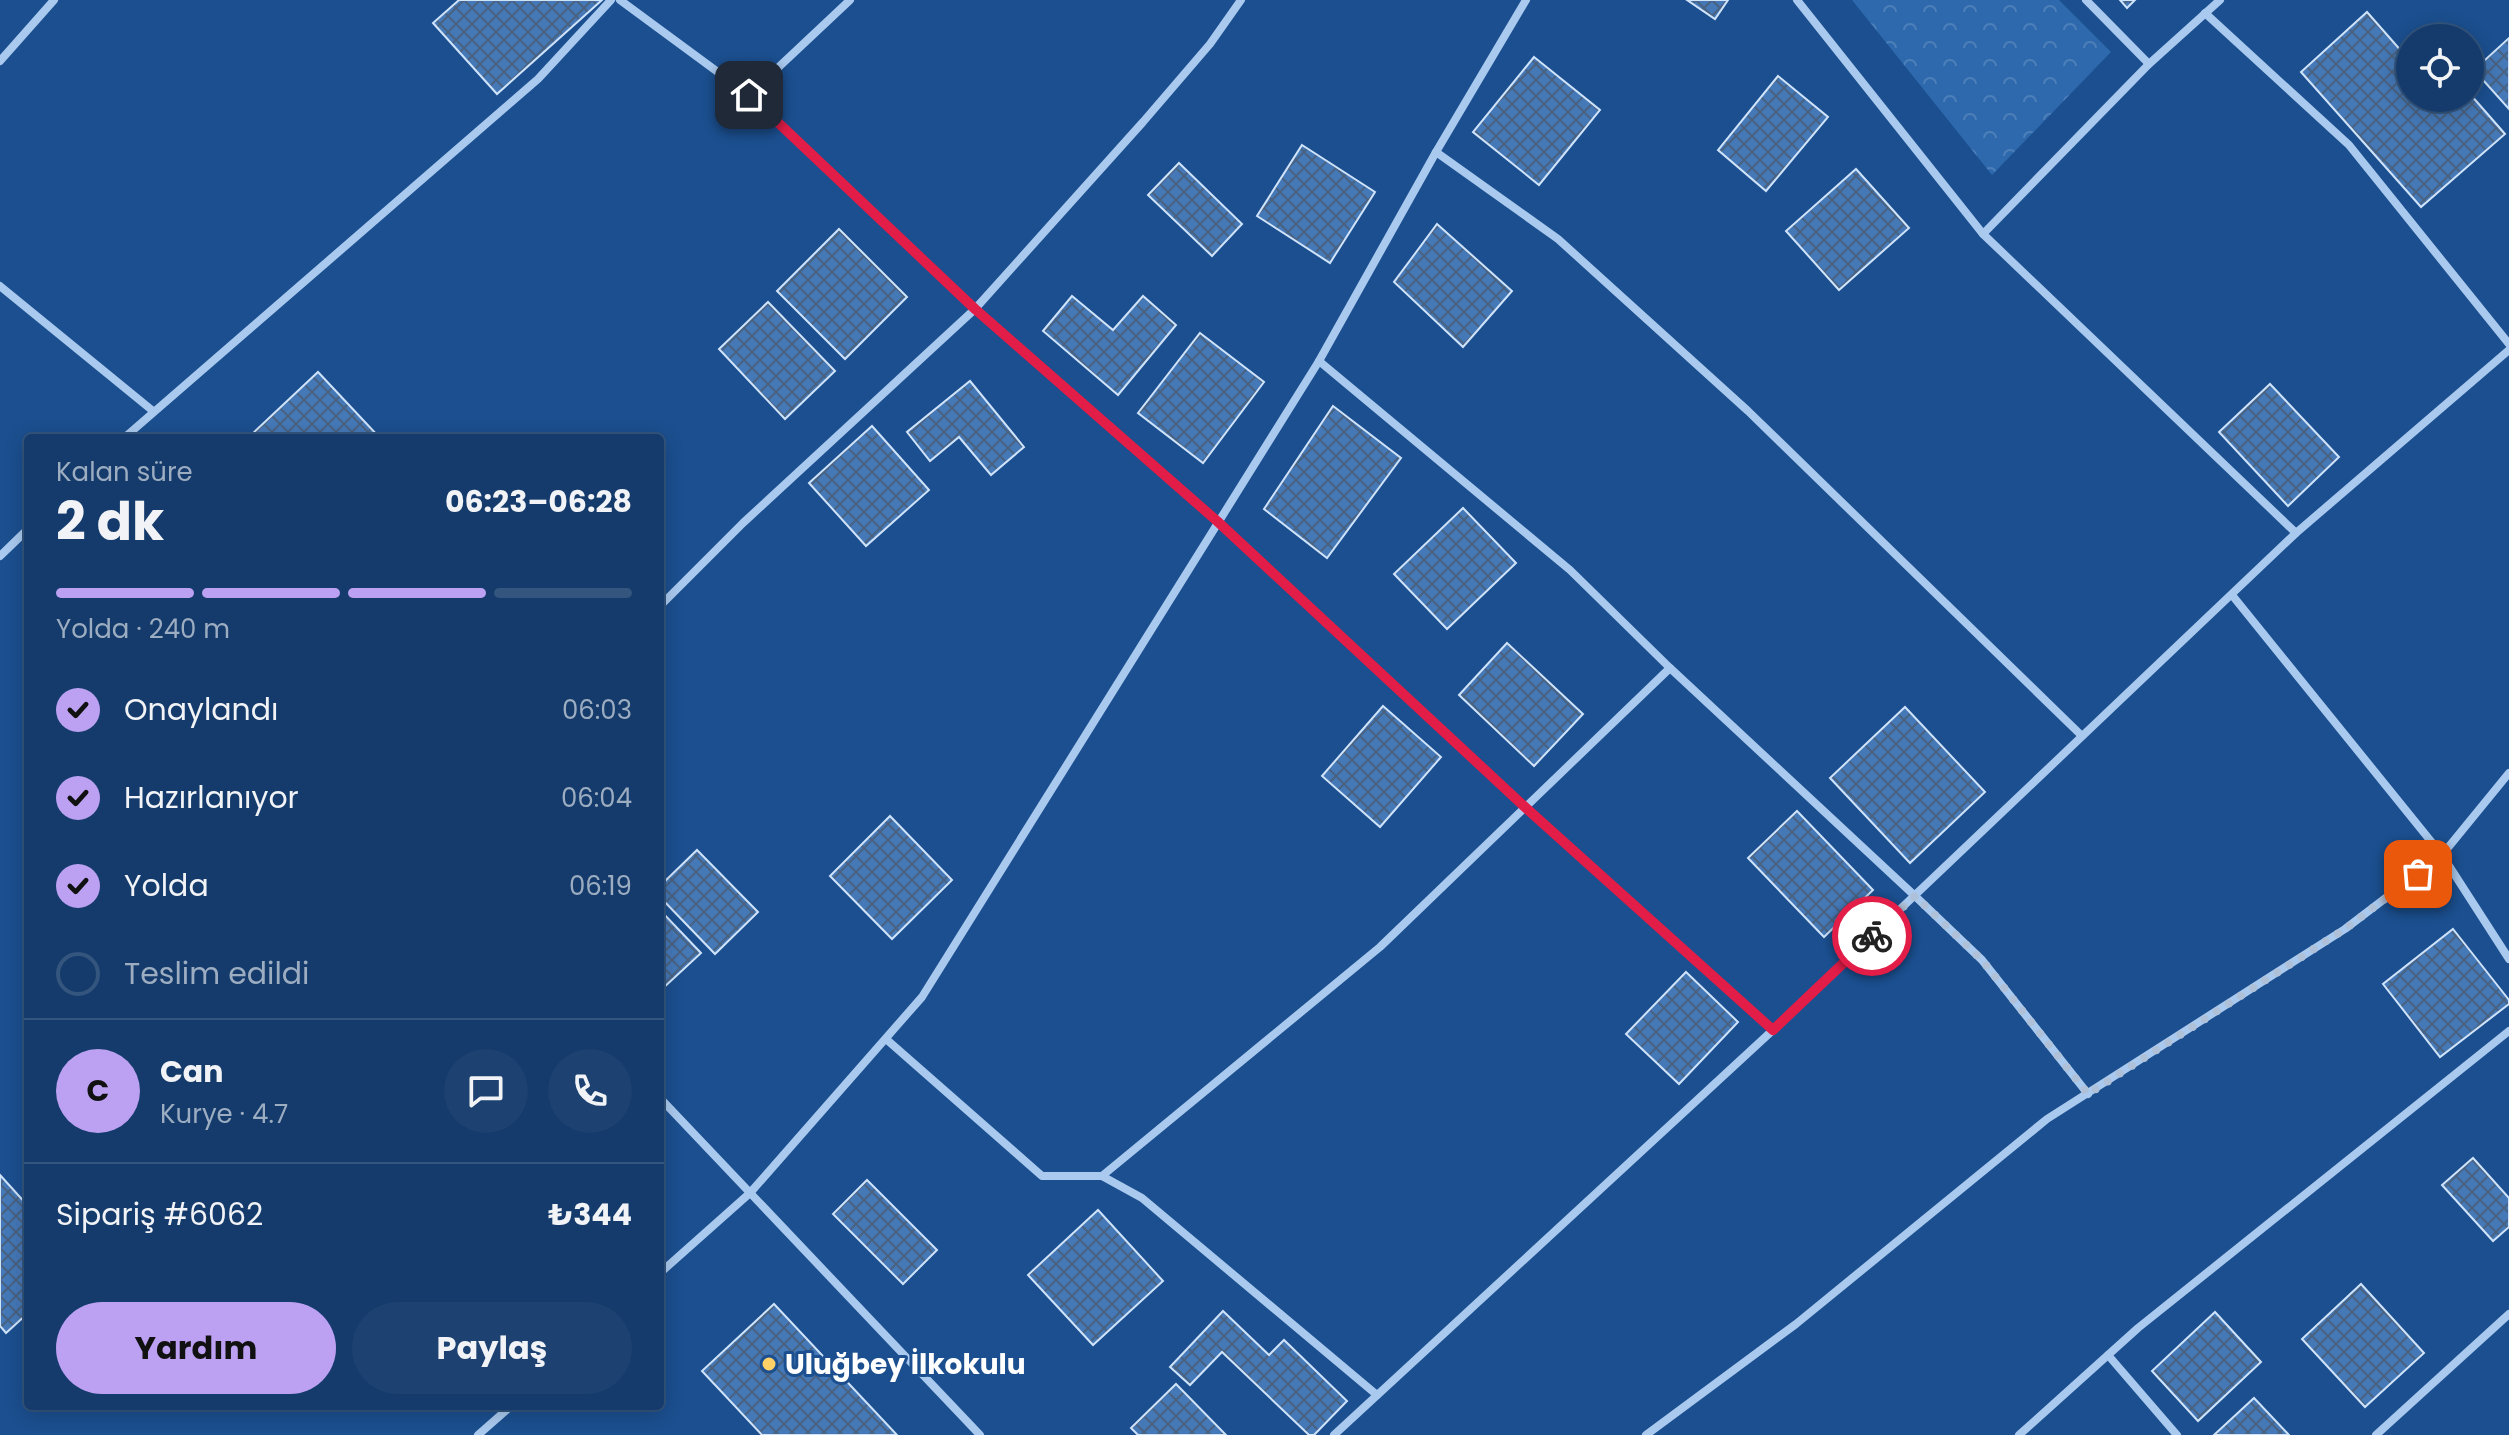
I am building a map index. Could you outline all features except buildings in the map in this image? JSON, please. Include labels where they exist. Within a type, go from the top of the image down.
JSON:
[{"type":"street","points":[[0,61],[54,0]]},
{"type":"street","points":[[128,434],[538,79],[611,0]]},
{"type":"street","points":[[620,0],[749,95],[975,309],[1217,521],[1526,808],[1773,1030]]},
{"type":"street","points":[[749,95],[850,0]]},
{"type":"street","points":[[664,602],[743,523],[975,309],[1143,122],[1210,44],[1241,0]]},
{"type":"street","points":[[664,1269],[750,1193],[922,997],[1319,361],[1436,152],[1526,0]]},
{"type":"street","points":[[1797,0],[1983,234],[2296,533]]},
{"type":"street","points":[[2086,0],[2149,64]]},
{"type":"street","points":[[1983,234],[2149,64],[2220,0]]},
{"type":"street","points":[[1334,1435],[1773,1030],[2296,533],[2509,347],[2349,145],[2205,13]]},
{"type":"street","points":[[1436,152],[1558,239],[1748,411],[2082,736]]},
{"type":"street","points":[[0,286],[153,411]]},
{"type":"street","points":[[1319,361],[1570,570],[1670,668],[1915,896],[1982,960],[2088,1094]]},
{"type":"street","points":[[0,556],[24,533]]},
{"type":"street","points":[[2232,595],[2442,855],[2509,959]]},
{"type":"street","points":[[1102,1176],[1380,947],[1670,668]]},
{"type":"street","points":[[1646,1435],[1796,1324],[2047,1119],[2345,929],[2442,855],[2509,773]]},
{"type":"street","points":[[2019,1435],[2138,1328],[2509,1031]]},
{"type":"street","points":[[886,1039],[1042,1176],[1102,1176],[1142,1198],[1377,1395]]},
{"type":"street","points":[[664,1102],[980,1435]]},
{"type":"street","points":[[2376,1435],[2509,1314]]},
{"type":"street","points":[[2108,1355],[2177,1435]]},
{"type":"street","points":[[478,1435],[506,1410]]},
{"type":"green space","points":[[1852,0],[2059,0],[2111,52],[1992,175]]},
{"type":"way so far","points":[[1872,936],[1915,896],[1982,960],[2088,1094],[2345,929],[2418,874]]},
{"type":"place","name":"Uluğbey İlkokulu","points":[[769,1364]]},
{"type":"route","points":[[749,95],[975,309],[1217,521],[1526,808],[1773,1030],[1872,936]]}]
